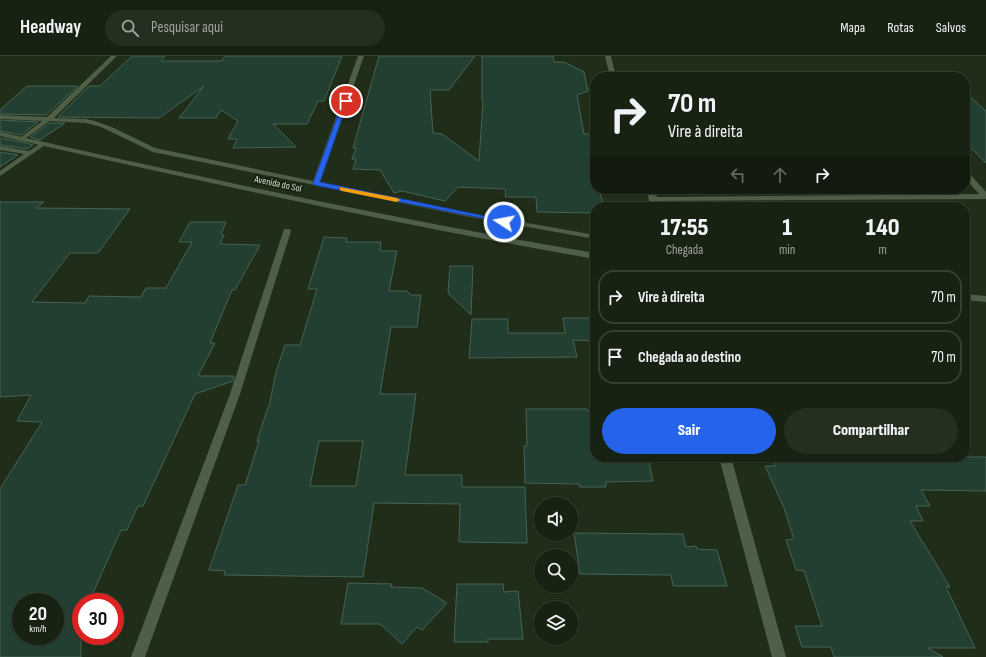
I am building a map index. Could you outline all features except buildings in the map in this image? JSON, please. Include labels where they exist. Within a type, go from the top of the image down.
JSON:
[{"type":"street","points":[[22,139],[50,118],[114,56]]},
{"type":"street","points":[[316,183],[361,56]]},
{"type":"street","points":[[608,56],[612,72]]},
{"type":"street","points":[[0,117],[50,118],[100,123],[135,143],[153,150],[266,175],[316,183],[472,216],[590,236]]},
{"type":"street","name":"Avenida do Sol","points":[[0,134],[388,219],[590,255]]},
{"type":"street","points":[[0,174],[44,143]]},
{"type":"street","points":[[0,148],[28,153]]},
{"type":"street","points":[[970,179],[986,197]]},
{"type":"street","points":[[710,202],[986,197]]},
{"type":"street","points":[[138,657],[235,394],[288,231]]},
{"type":"street","points":[[970,297],[986,299]]},
{"type":"street","points":[[726,462],[779,657]]},
{"type":"slow traffic","points":[[342,189],[397,200]]},
{"type":"route","points":[[346,101],[316,183],[504,222]]}]
